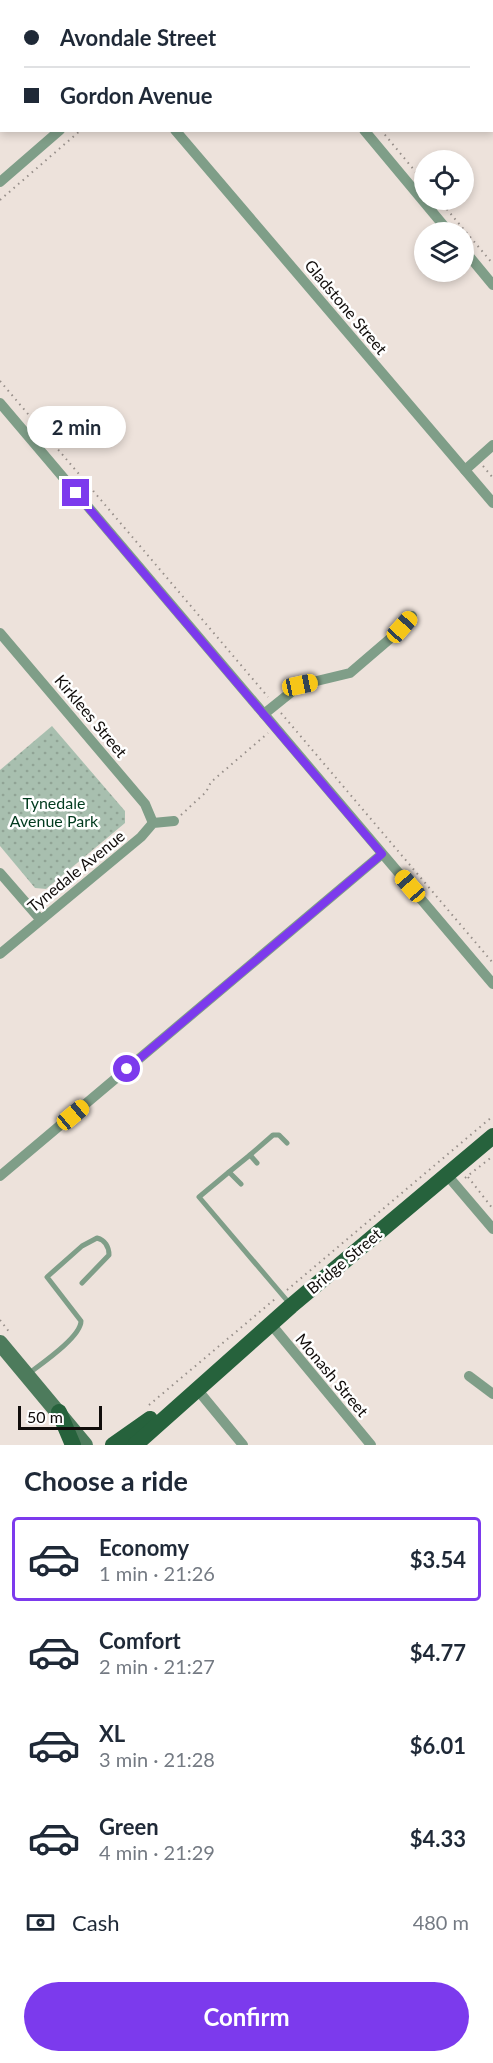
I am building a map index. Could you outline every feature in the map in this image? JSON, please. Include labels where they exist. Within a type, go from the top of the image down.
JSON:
[{"type":"main road","name":"Bridge Street","points":[[135,1445],[270,1323],[286,1300],[452,1181],[493,1136]]},
{"type":"main road","points":[[0,1343],[85,1445]]},
{"type":"main road","name":"Bridge Street","points":[[113,1445],[196,1388]]},
{"type":"main road","points":[[59,1412],[73,1445]]},
{"type":"street","points":[[0,182],[58,132]]},
{"type":"street","name":"Gladstone Street","points":[[177,132],[493,503]]},
{"type":"street","points":[[366,132],[441,222]]},
{"type":"street","points":[[474,262],[493,285]]},
{"type":"street","points":[[0,403],[493,984]]},
{"type":"street","points":[[465,470],[493,446]]},
{"type":"street","points":[[264,714],[300,685],[350,673],[392,637],[412,616]]},
{"type":"street","name":"Kirklees Street","points":[[0,633],[145,804],[153,823]]},
{"type":"street","points":[[153,823],[174,821]]},
{"type":"street","name":"Tynedale Avenue","points":[[0,954],[39,919],[141,837],[153,823]]},
{"type":"street","points":[[0,1176],[382,854]]},
{"type":"street","points":[[0,873],[39,919]]},
{"type":"street","points":[[452,1181],[493,1229]]},
{"type":"street","name":"Monash Street","points":[[270,1323],[371,1445]]},
{"type":"street","points":[[469,1376],[493,1394]]},
{"type":"street","points":[[196,1388],[243,1445]]},
{"type":"lane","points":[[286,1143],[279,1135],[273,1135],[199,1197],[286,1300]]},
{"type":"lane","points":[[250,1155],[257,1163]]},
{"type":"lane","points":[[229,1172],[241,1184]]},
{"type":"lane","points":[[27,1375],[72,1337],[81,1326],[81,1321],[47,1277],[82,1246],[97,1238],[101,1239],[109,1249],[110,1255],[82,1283]]},
{"type":"path","points":[[0,200],[79,132]]},
{"type":"path","points":[[383,132],[414,170]]},
{"type":"path","points":[[447,210],[493,264]]},
{"type":"path","points":[[0,381],[493,963]]},
{"type":"path","points":[[174,821],[206,792],[211,782],[275,728]]},
{"type":"path","points":[[142,1410],[286,1300],[493,1116]]},
{"type":"path","points":[[452,1181],[468,1177],[493,1156]]},
{"type":"path","points":[[468,1177],[493,1209]]},
{"type":"green space","name":"Tynedale Avenue Park","points":[[52,726],[125,811],[125,823],[46,889],[35,888],[0,846],[0,770]]},
{"type":"route","points":[[76,493],[382,854],[127,1069]]}]
